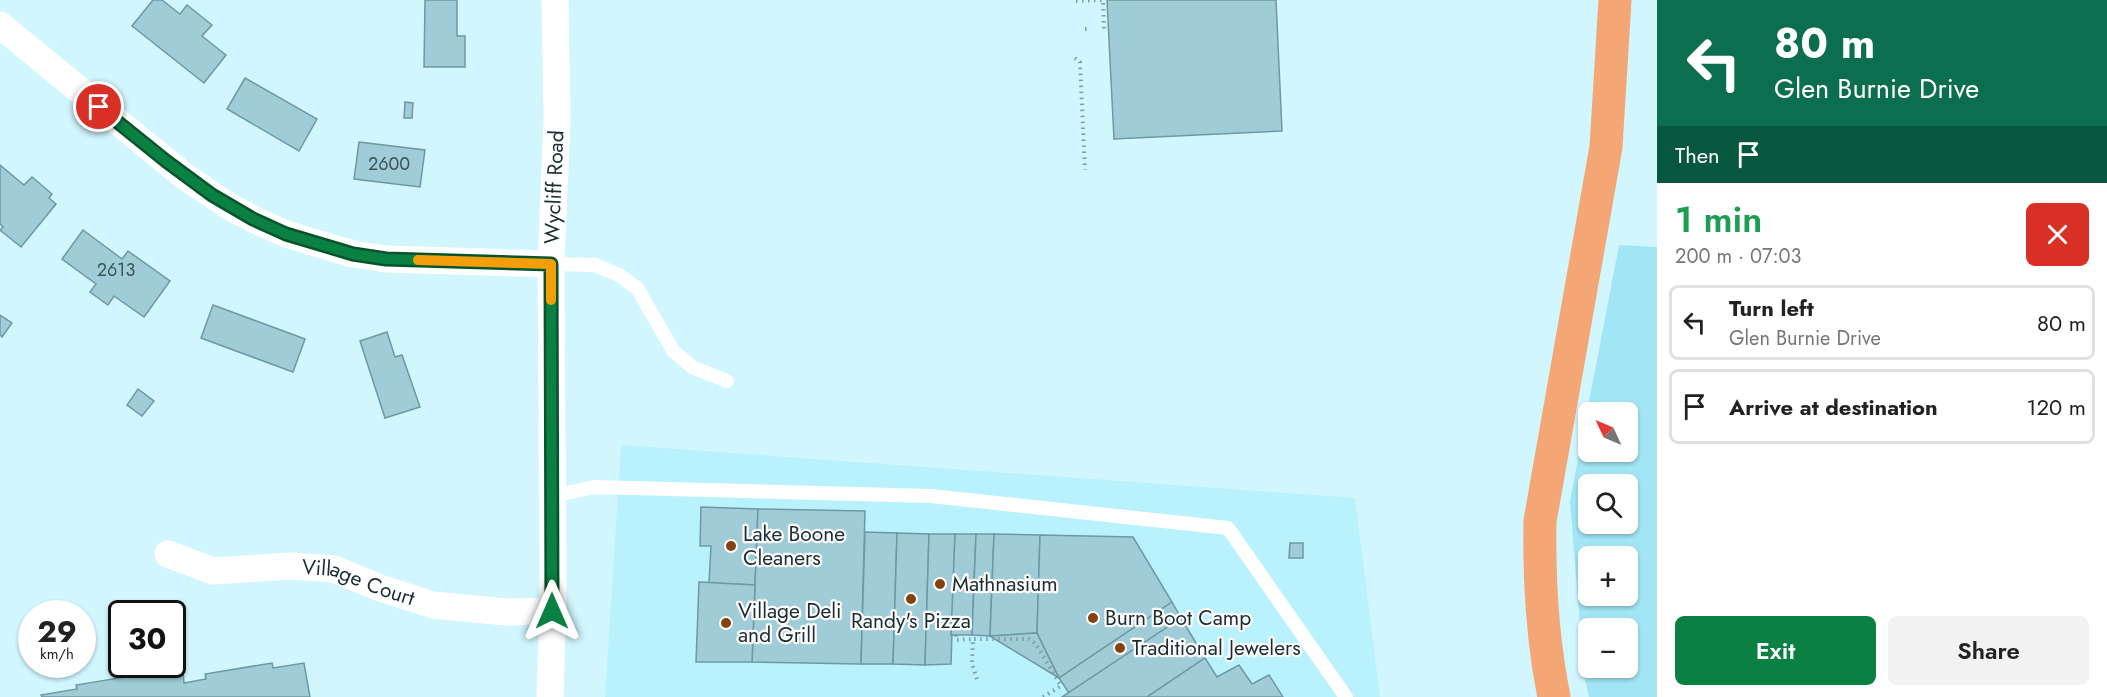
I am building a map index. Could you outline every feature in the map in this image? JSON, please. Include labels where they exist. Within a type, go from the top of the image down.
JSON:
[{"type":"highway","points":[[1554,697],[1545,654],[1540,520],[1606,147],[1615,0]]},
{"type":"street","name":"Wycliff Road","points":[[550,697],[552,611],[551,264],[557,119],[555,0]]},
{"type":"street","points":[[0,25],[183,175],[227,205],[286,234],[353,254],[386,259],[551,264]]},
{"type":"street","name":"Village Court","points":[[168,554],[213,572],[291,566],[334,569],[380,588],[433,605],[507,612],[552,611]]},
{"type":"lane","points":[[551,264],[595,265],[620,275],[637,288],[674,352],[694,368],[727,381]]},
{"type":"lane","points":[[552,496],[594,487],[931,496],[1228,528],[1346,697]]},
{"type":"path","points":[[1074,9],[1076,0],[1103,0],[1104,29]]},
{"type":"path","points":[[1075,58],[1080,62],[1085,170]]},
{"type":"path","points":[[956,635],[956,640],[1010,637],[1029,639],[1043,652],[1062,685],[1043,697]]},
{"type":"path","points":[[975,638],[972,664],[976,679]]},
{"type":"shaded area","points":[[1619,245],[1657,247],[1657,697],[1589,697],[1585,678],[1638,678],[1638,618],[1579,618],[1578,606],[1638,606],[1638,546],[1578,546],[1578,600],[1570,501],[1578,459],[1578,462],[1638,462],[1638,402],[1589,402]]},
{"type":"shaded area","points":[[621,445],[1355,498],[1380,697],[605,697]]},
{"type":"building","points":[[153,0],[162,0],[180,14],[187,5],[212,25],[202,36],[226,55],[204,83],[132,26]]},
{"type":"building","points":[[425,0],[457,0],[457,36],[465,36],[465,67],[424,67]]},
{"type":"building","points":[[1107,0],[1276,0],[1282,131],[1114,139]]},
{"type":"building","points":[[245,78],[317,119],[299,151],[227,109]]},
{"type":"building","points":[[405,102],[413,103],[412,118],[404,118]]},
{"type":"building","points":[[359,142],[425,150],[420,187],[354,179]]},
{"type":"building","points":[[0,165],[24,185],[32,177],[52,194],[49,198],[56,204],[21,247],[0,230],[3,227],[0,224]]},
{"type":"building","points":[[83,230],[122,259],[128,251],[170,281],[144,317],[114,296],[108,305],[90,292],[96,284],[62,259]]},
{"type":"building","points":[[213,305],[305,339],[293,372],[201,338]]},
{"type":"building","points":[[0,315],[12,323],[2,337],[0,335]]},
{"type":"building","points":[[387,332],[395,357],[402,355],[420,407],[385,418],[360,341]]},
{"type":"building","points":[[138,389],[154,401],[142,416],[127,405]]},
{"type":"building","name":"Lake Boone Cleaners","points":[[701,507],[758,509],[755,585],[709,583],[711,546],[700,546]]},
{"type":"building","points":[[758,509],[865,511],[861,664],[752,662]]},
{"type":"building","points":[[865,532],[897,533],[893,664],[861,664]]},
{"type":"building","name":"Randy's Pizza","points":[[897,533],[929,534],[925,665],[893,664]]},
{"type":"building","name":"Mathnasium","points":[[929,534],[955,534],[951,664],[925,665]]},
{"type":"building","points":[[955,534],[976,534],[972,635],[951,635]]},
{"type":"building","points":[[976,534],[994,534],[990,636],[972,635]]},
{"type":"building","points":[[994,534],[1040,535],[1037,633],[990,636]]},
{"type":"building","name":"Burn Boot Camp","points":[[1040,535],[1133,537],[1172,602],[1059,678],[1037,633]]},
{"type":"building","points":[[1290,543],[1303,543],[1303,558],[1289,558]]},
{"type":"building","name":"Village Deli and Grill","points":[[699,582],[755,585],[752,662],[696,662]]},
{"type":"building","name":"Traditional Jewelers","points":[[1172,602],[1181,618],[1069,693],[1059,678]]},
{"type":"building","points":[[1181,618],[1205,658],[1147,697],[1062,697]]},
{"type":"building","points":[[1037,633],[1045,650],[1059,678],[990,636]]},
{"type":"building","points":[[1205,658],[1217,677],[1239,665],[1252,684],[1269,675],[1283,697],[1147,697]]},
{"type":"building","points":[[272,663],[273,668],[304,663],[310,697],[42,697],[41,695],[77,689],[76,685],[119,678],[184,678],[184,683],[206,679],[205,674]]},
{"type":"slow traffic","points":[[418,260],[551,264],[551,300]]},
{"type":"place","name":"Lake Boone Cleaners","points":[[731,546]]},
{"type":"place","name":"Mathnasium","points":[[940,584]]},
{"type":"place","name":"Randy's Pizza","points":[[911,599]]},
{"type":"place","name":"Burn Boot Camp","points":[[1093,618]]},
{"type":"place","name":"Village Deli and Grill","points":[[726,623]]},
{"type":"place","name":"Traditional Jewelers","points":[[1120,648]]},
{"type":"route","points":[[99,107],[183,175],[212,195],[253,219],[286,234],[353,254],[386,259],[551,264],[552,611]]}]
